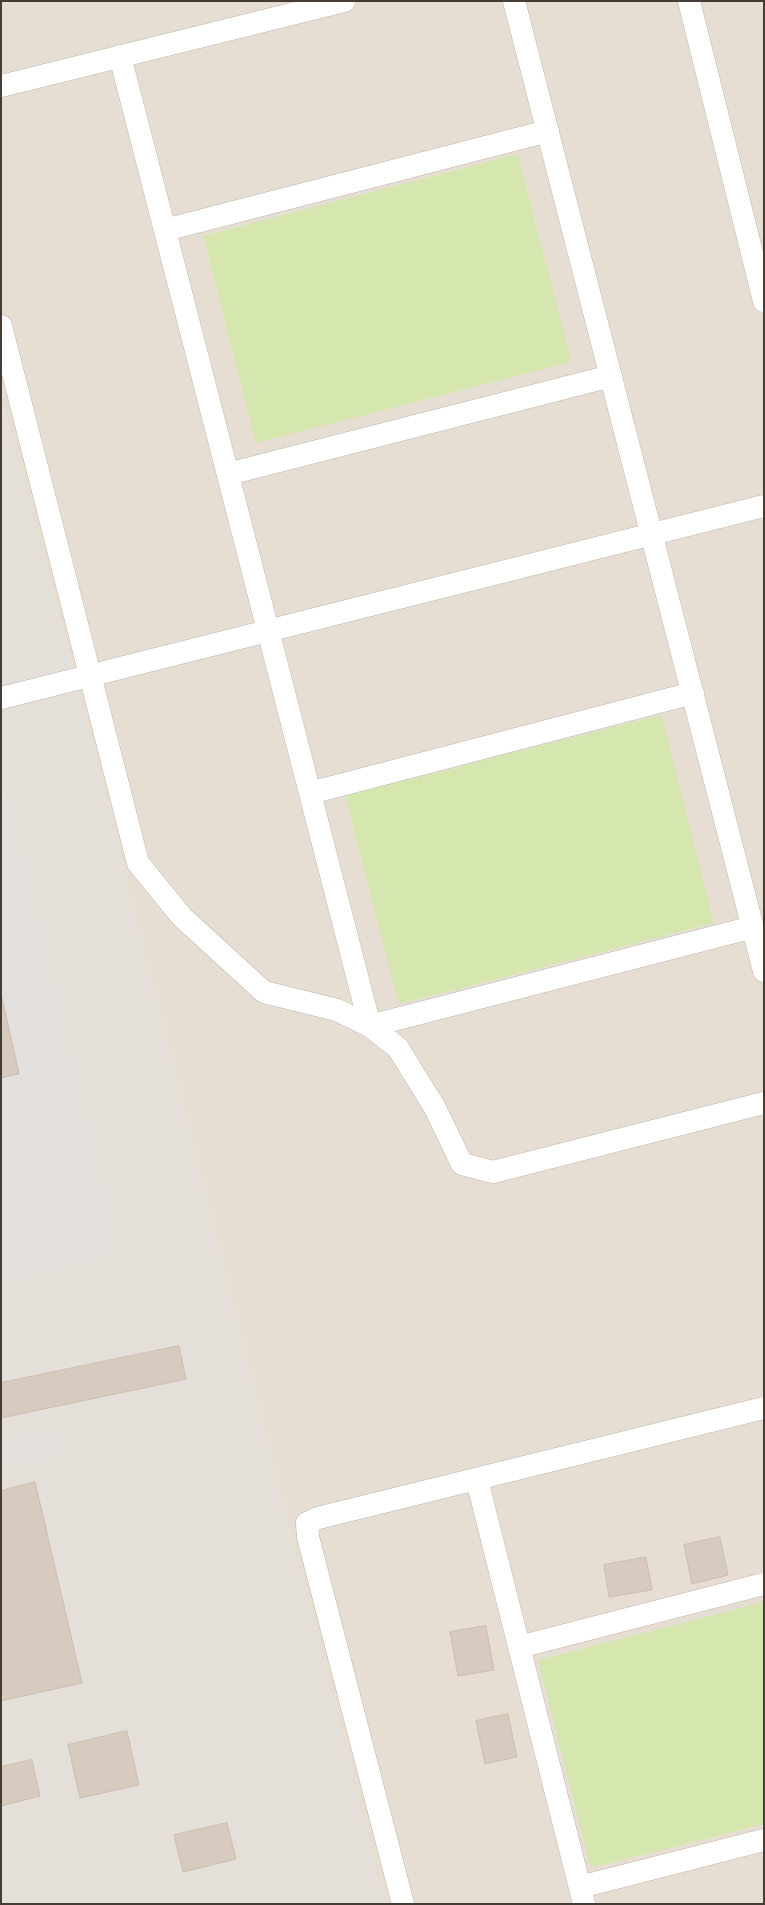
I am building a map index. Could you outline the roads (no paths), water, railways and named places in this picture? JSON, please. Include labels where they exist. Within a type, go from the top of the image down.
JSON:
[{"type":"street","points":[[1,86],[344,1]]},
{"type":"street","points":[[514,1],[764,971]]},
{"type":"street","points":[[689,1],[764,301]]},
{"type":"street","points":[[120,56],[370,1026]]},
{"type":"street","points":[[165,230],[548,131]]},
{"type":"street","points":[[1,326],[138,863],[182,917],[264,992],[337,1010],[370,1026],[398,1048],[435,1108],[462,1164],[493,1172],[764,1103]]},
{"type":"street","points":[[228,474],[611,376]]},
{"type":"street","points":[[1,698],[764,506]]},
{"type":"street","points":[[310,793],[693,693]]},
{"type":"street","points":[[370,1026],[753,927]]},
{"type":"street","points":[[403,1904],[308,1537],[307,1523],[318,1518],[764,1408]]},
{"type":"street","points":[[476,1480],[582,1895],[764,1840]]},
{"type":"street","points":[[519,1647],[764,1584]]}]
